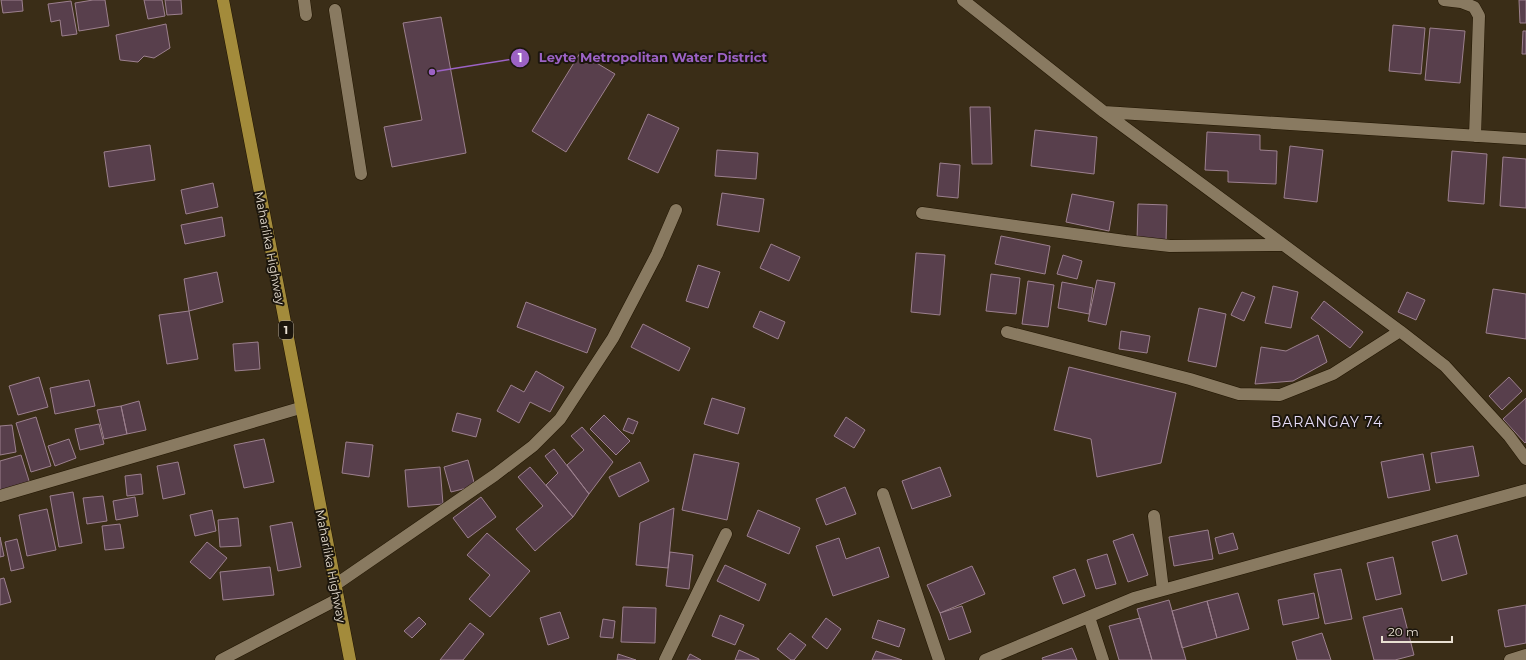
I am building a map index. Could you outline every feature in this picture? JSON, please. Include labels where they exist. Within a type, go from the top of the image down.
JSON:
[{"type":"main road","name":"Maharlika Highway","points":[[223,0],[300,408],[350,660]]},
{"type":"street","points":[[304,0],[306,15]]},
{"type":"street","points":[[963,0],[1104,112],[1445,366],[1509,436],[1526,458]]},
{"type":"street","points":[[1444,0],[1460,2],[1474,7],[1479,16],[1475,136]]},
{"type":"street","points":[[335,10],[361,174]]},
{"type":"street","points":[[1104,112],[1526,139]]},
{"type":"street","points":[[335,585],[495,475],[533,446],[560,419],[613,338],[657,254],[676,210]]},
{"type":"street","points":[[922,213],[1170,246],[1284,245]]},
{"type":"street","points":[[1006,332],[1190,379],[1239,394],[1280,395],[1333,374],[1400,331]]},
{"type":"street","points":[[0,496],[300,408]]},
{"type":"street","points":[[985,660],[1134,598],[1526,490]]},
{"type":"street","points":[[883,494],[939,660]]},
{"type":"street","points":[[1154,516],[1163,590]]},
{"type":"street","points":[[665,660],[726,534]]},
{"type":"street","points":[[221,660],[338,599]]},
{"type":"street","points":[[1089,617],[1103,660]]},
{"type":"street","points":[[1510,660],[1526,655]]},
{"type":"building","points":[[1,0],[22,0],[23,11],[3,13]]},
{"type":"building","points":[[105,0],[109,26],[79,31],[75,3]]},
{"type":"building","points":[[144,0],[162,0],[165,16],[148,19]]},
{"type":"building","points":[[165,0],[181,0],[182,14],[167,15]]},
{"type":"building","points":[[1519,0],[1526,0],[1526,23],[1520,23]]},
{"type":"building","points":[[71,1],[77,34],[62,36],[60,20],[51,22],[48,4]]},
{"type":"building","points":[[441,17],[466,153],[392,167],[384,127],[422,120],[403,23]]},
{"type":"building","points":[[166,24],[170,48],[154,58],[144,56],[138,62],[120,60],[116,35]]},
{"type":"building","points":[[1393,25],[1425,28],[1421,74],[1389,71]]},
{"type":"building","points":[[1430,28],[1465,31],[1460,83],[1425,80]]},
{"type":"building","points":[[1523,31],[1526,31],[1526,54],[1522,54]]},
{"type":"building","points":[[580,53],[615,74],[566,152],[532,131]]},
{"type":"building","points":[[970,107],[990,107],[992,164],[972,164]]},
{"type":"building","points":[[648,114],[679,128],[658,173],[628,159]]},
{"type":"building","points":[[1035,130],[1097,137],[1094,174],[1031,166]]},
{"type":"building","points":[[1207,132],[1260,135],[1260,150],[1277,151],[1276,184],[1228,182],[1228,171],[1205,170]]},
{"type":"building","points":[[150,145],[155,180],[109,187],[104,152]]},
{"type":"building","points":[[1290,146],[1323,150],[1317,202],[1284,198]]},
{"type":"building","points":[[717,150],[758,153],[756,179],[715,176]]},
{"type":"building","points":[[1452,151],[1487,154],[1484,204],[1448,201]]},
{"type":"building","points":[[1503,157],[1526,159],[1526,208],[1500,206]]},
{"type":"building","points":[[940,163],[960,165],[958,198],[937,196]]},
{"type":"building","points":[[213,183],[218,207],[186,214],[181,190]]},
{"type":"building","points":[[722,193],[764,199],[759,232],[717,225]]},
{"type":"building","points":[[1072,194],[1114,202],[1109,231],[1066,222]]},
{"type":"building","points":[[1138,204],[1167,205],[1166,242],[1137,241]]},
{"type":"building","points":[[222,217],[225,236],[185,244],[181,225]]},
{"type":"building","points":[[1001,236],[1050,246],[1045,274],[995,264]]},
{"type":"building","points":[[771,244],[800,257],[789,281],[760,268]]},
{"type":"building","points":[[916,253],[945,255],[940,315],[911,312]]},
{"type":"building","points":[[1063,255],[1082,261],[1077,279],[1057,274]]},
{"type":"building","points":[[698,265],[720,272],[708,308],[686,301]]},
{"type":"building","points":[[217,272],[223,302],[189,311],[184,279]]},
{"type":"building","points":[[991,274],[1020,278],[1016,314],[986,311]]},
{"type":"building","points":[[1097,280],[1115,283],[1106,325],[1088,321]]},
{"type":"building","points":[[1028,281],[1054,285],[1048,327],[1022,324]]},
{"type":"building","points":[[1062,282],[1093,288],[1089,314],[1058,308]]},
{"type":"building","points":[[1273,286],[1298,292],[1291,328],[1265,323]]},
{"type":"building","points":[[1493,289],[1526,294],[1526,339],[1486,333]]},
{"type":"building","points":[[1242,292],[1255,297],[1244,321],[1231,315]]},
{"type":"building","points":[[1407,292],[1425,300],[1416,320],[1398,312]]},
{"type":"building","points":[[1324,301],[1363,332],[1350,348],[1311,318]]},
{"type":"building","points":[[526,302],[596,329],[587,353],[517,327]]},
{"type":"building","points":[[1199,308],[1226,314],[1216,367],[1188,361]]},
{"type":"building","points":[[189,311],[198,359],[167,364],[159,315]]},
{"type":"building","points":[[760,311],[785,322],[778,339],[753,327]]},
{"type":"building","points":[[643,324],[690,348],[679,371],[631,347]]},
{"type":"building","points":[[1121,331],[1150,336],[1147,353],[1119,349]]},
{"type":"building","points":[[1318,335],[1327,362],[1293,381],[1255,384],[1261,347],[1286,351]]},
{"type":"building","points":[[258,342],[260,369],[235,371],[233,344]]},
{"type":"building","points":[[1069,367],[1176,393],[1161,463],[1097,477],[1091,439],[1054,430]]},
{"type":"building","points":[[536,371],[564,387],[550,412],[530,402],[519,423],[497,411],[511,385],[524,392]]},
{"type":"building","points":[[39,377],[48,407],[18,415],[9,386]]},
{"type":"building","points":[[1509,377],[1522,391],[1502,410],[1489,396]]},
{"type":"building","points":[[89,380],[95,406],[55,414],[50,388]]},
{"type":"building","points":[[712,398],[745,408],[738,434],[704,424]]},
{"type":"building","points":[[1526,398],[1526,442],[1525,443],[1503,419]]},
{"type":"building","points":[[139,401],[146,430],[127,434],[121,406]]},
{"type":"building","points":[[121,406],[127,434],[104,439],[97,410]]},
{"type":"building","points":[[457,413],[481,419],[476,437],[452,431]]},
{"type":"building","points":[[604,415],[630,441],[616,455],[590,429]]},
{"type":"building","points":[[36,417],[51,466],[31,472],[16,423]]},
{"type":"building","points":[[846,417],[865,430],[854,448],[834,436]]},
{"type":"building","points":[[628,418],[638,422],[633,434],[623,430]]},
{"type":"building","points":[[99,424],[104,444],[80,450],[75,429]]},
{"type":"building","points":[[12,425],[16,452],[0,455],[0,426]]},
{"type":"building","points":[[582,427],[613,462],[589,494],[567,465],[584,450],[571,436]]},
{"type":"building","points":[[69,439],[76,458],[55,466],[48,446]]},
{"type":"building","points":[[264,439],[274,482],[244,488],[234,445]]},
{"type":"building","points":[[346,442],[373,445],[369,477],[342,473]]},
{"type":"building","points":[[1473,446],[1479,476],[1436,483],[1431,453]]},
{"type":"building","points":[[554,449],[589,494],[573,517],[546,485],[558,473],[545,456]]},
{"type":"building","points":[[694,454],[739,463],[727,520],[682,510]]},
{"type":"building","points":[[1423,454],[1430,490],[1388,498],[1381,462]]},
{"type":"building","points":[[21,455],[30,484],[0,493],[0,461]]},
{"type":"building","points":[[468,460],[475,486],[451,492],[444,467]]},
{"type":"building","points":[[178,462],[185,494],[163,499],[157,466]]},
{"type":"building","points":[[640,462],[649,481],[619,497],[609,477]]},
{"type":"building","points":[[440,467],[443,504],[408,507],[405,470]]},
{"type":"building","points":[[530,467],[573,517],[535,551],[516,529],[543,506],[518,477]]},
{"type":"building","points":[[940,467],[951,496],[912,509],[902,481]]},
{"type":"building","points":[[141,474],[143,494],[127,496],[125,476]]},
{"type":"building","points":[[845,487],[856,514],[826,525],[816,499]]},
{"type":"building","points":[[73,492],[82,543],[59,547],[50,496]]},
{"type":"building","points":[[103,496],[107,521],[87,524],[83,498]]},
{"type":"building","points":[[135,497],[138,516],[116,520],[113,501]]},
{"type":"building","points":[[481,497],[496,517],[468,538],[453,518]]},
{"type":"building","points":[[674,508],[668,568],[636,565],[640,523]]},
{"type":"building","points":[[47,509],[56,550],[27,556],[19,515]]},
{"type":"building","points":[[212,510],[216,531],[195,536],[190,515]]},
{"type":"building","points":[[758,510],[800,528],[789,554],[747,536]]},
{"type":"building","points":[[238,518],[241,546],[220,547],[218,520]]},
{"type":"building","points":[[292,522],[301,567],[278,571],[270,526]]},
{"type":"building","points":[[120,524],[124,548],[105,550],[102,526]]},
{"type":"building","points":[[1208,530],[1213,559],[1174,566],[1169,537]]},
{"type":"building","points":[[487,533],[530,571],[490,617],[469,599],[490,575],[467,555]]},
{"type":"building","points":[[1233,533],[1238,549],[1219,554],[1215,538]]},
{"type":"building","points":[[1133,534],[1148,575],[1128,582],[1113,541]]},
{"type":"building","points":[[1457,535],[1467,574],[1442,581],[1432,542]]},
{"type":"building","points":[[0,537],[4,556],[0,557]]},
{"type":"building","points":[[839,538],[846,559],[879,547],[889,577],[833,596],[816,546]]},
{"type":"building","points":[[17,539],[24,568],[11,571],[5,542]]},
{"type":"building","points":[[207,542],[227,558],[210,579],[190,562]]},
{"type":"building","points":[[670,552],[693,555],[689,589],[666,586]]},
{"type":"building","points":[[1107,554],[1116,584],[1096,589],[1087,560]]},
{"type":"building","points":[[1393,557],[1401,594],[1376,600],[1367,563]]},
{"type":"building","points":[[725,565],[766,584],[759,601],[717,581]]},
{"type":"building","points":[[972,566],[985,594],[940,613],[927,585]]},
{"type":"building","points":[[270,567],[274,595],[223,600],[220,572]]},
{"type":"building","points":[[1075,569],[1085,596],[1063,604],[1053,577]]},
{"type":"building","points":[[1341,569],[1352,619],[1325,624],[1314,574]]},
{"type":"building","points":[[4,578],[11,602],[0,605],[0,579]]},
{"type":"building","points":[[1238,593],[1249,629],[1217,638],[1207,601]]},
{"type":"building","points":[[1314,593],[1319,618],[1283,625],[1278,600]]},
{"type":"building","points":[[1169,600],[1186,660],[1152,660],[1137,609]]},
{"type":"building","points":[[1207,601],[1217,638],[1182,648],[1172,611]]},
{"type":"building","points":[[1526,605],[1526,643],[1505,647],[1498,610]]},
{"type":"building","points":[[962,606],[971,632],[949,640],[940,613]]},
{"type":"building","points":[[623,607],[656,608],[655,643],[621,642]]},
{"type":"building","points":[[1402,608],[1414,655],[1395,660],[1374,660],[1363,617]]},
{"type":"building","points":[[560,612],[569,638],[548,645],[540,618]]},
{"type":"building","points":[[720,615],[744,625],[735,645],[712,636]]},
{"type":"building","points":[[419,617],[426,624],[412,638],[404,631]]},
{"type":"building","points":[[826,618],[841,629],[827,649],[812,637]]},
{"type":"building","points":[[1140,618],[1152,660],[1119,660],[1109,626]]},
{"type":"building","points":[[603,619],[615,621],[613,638],[600,637]]},
{"type":"building","points":[[878,620],[905,629],[899,647],[872,638]]},
{"type":"building","points":[[470,623],[484,634],[463,660],[440,660]]},
{"type":"building","points":[[790,633],[806,645],[794,660],[791,660],[777,649]]},
{"type":"building","points":[[1322,633],[1331,660],[1297,660],[1292,642]]},
{"type":"building","points":[[1072,648],[1077,660],[1043,660],[1042,658]]},
{"type":"building","points":[[739,650],[759,659],[759,660],[735,660]]},
{"type":"building","points":[[876,651],[902,660],[872,660]]},
{"type":"building","points":[[618,654],[636,660],[617,660]]},
{"type":"building","points":[[690,654],[701,660],[687,660]]},
{"type":"place","name":"Leyte Metropolitan Water District","points":[[432,72]]},
{"type":"district","name":"BARANGAY 74","points":[[1327,422]]}]
